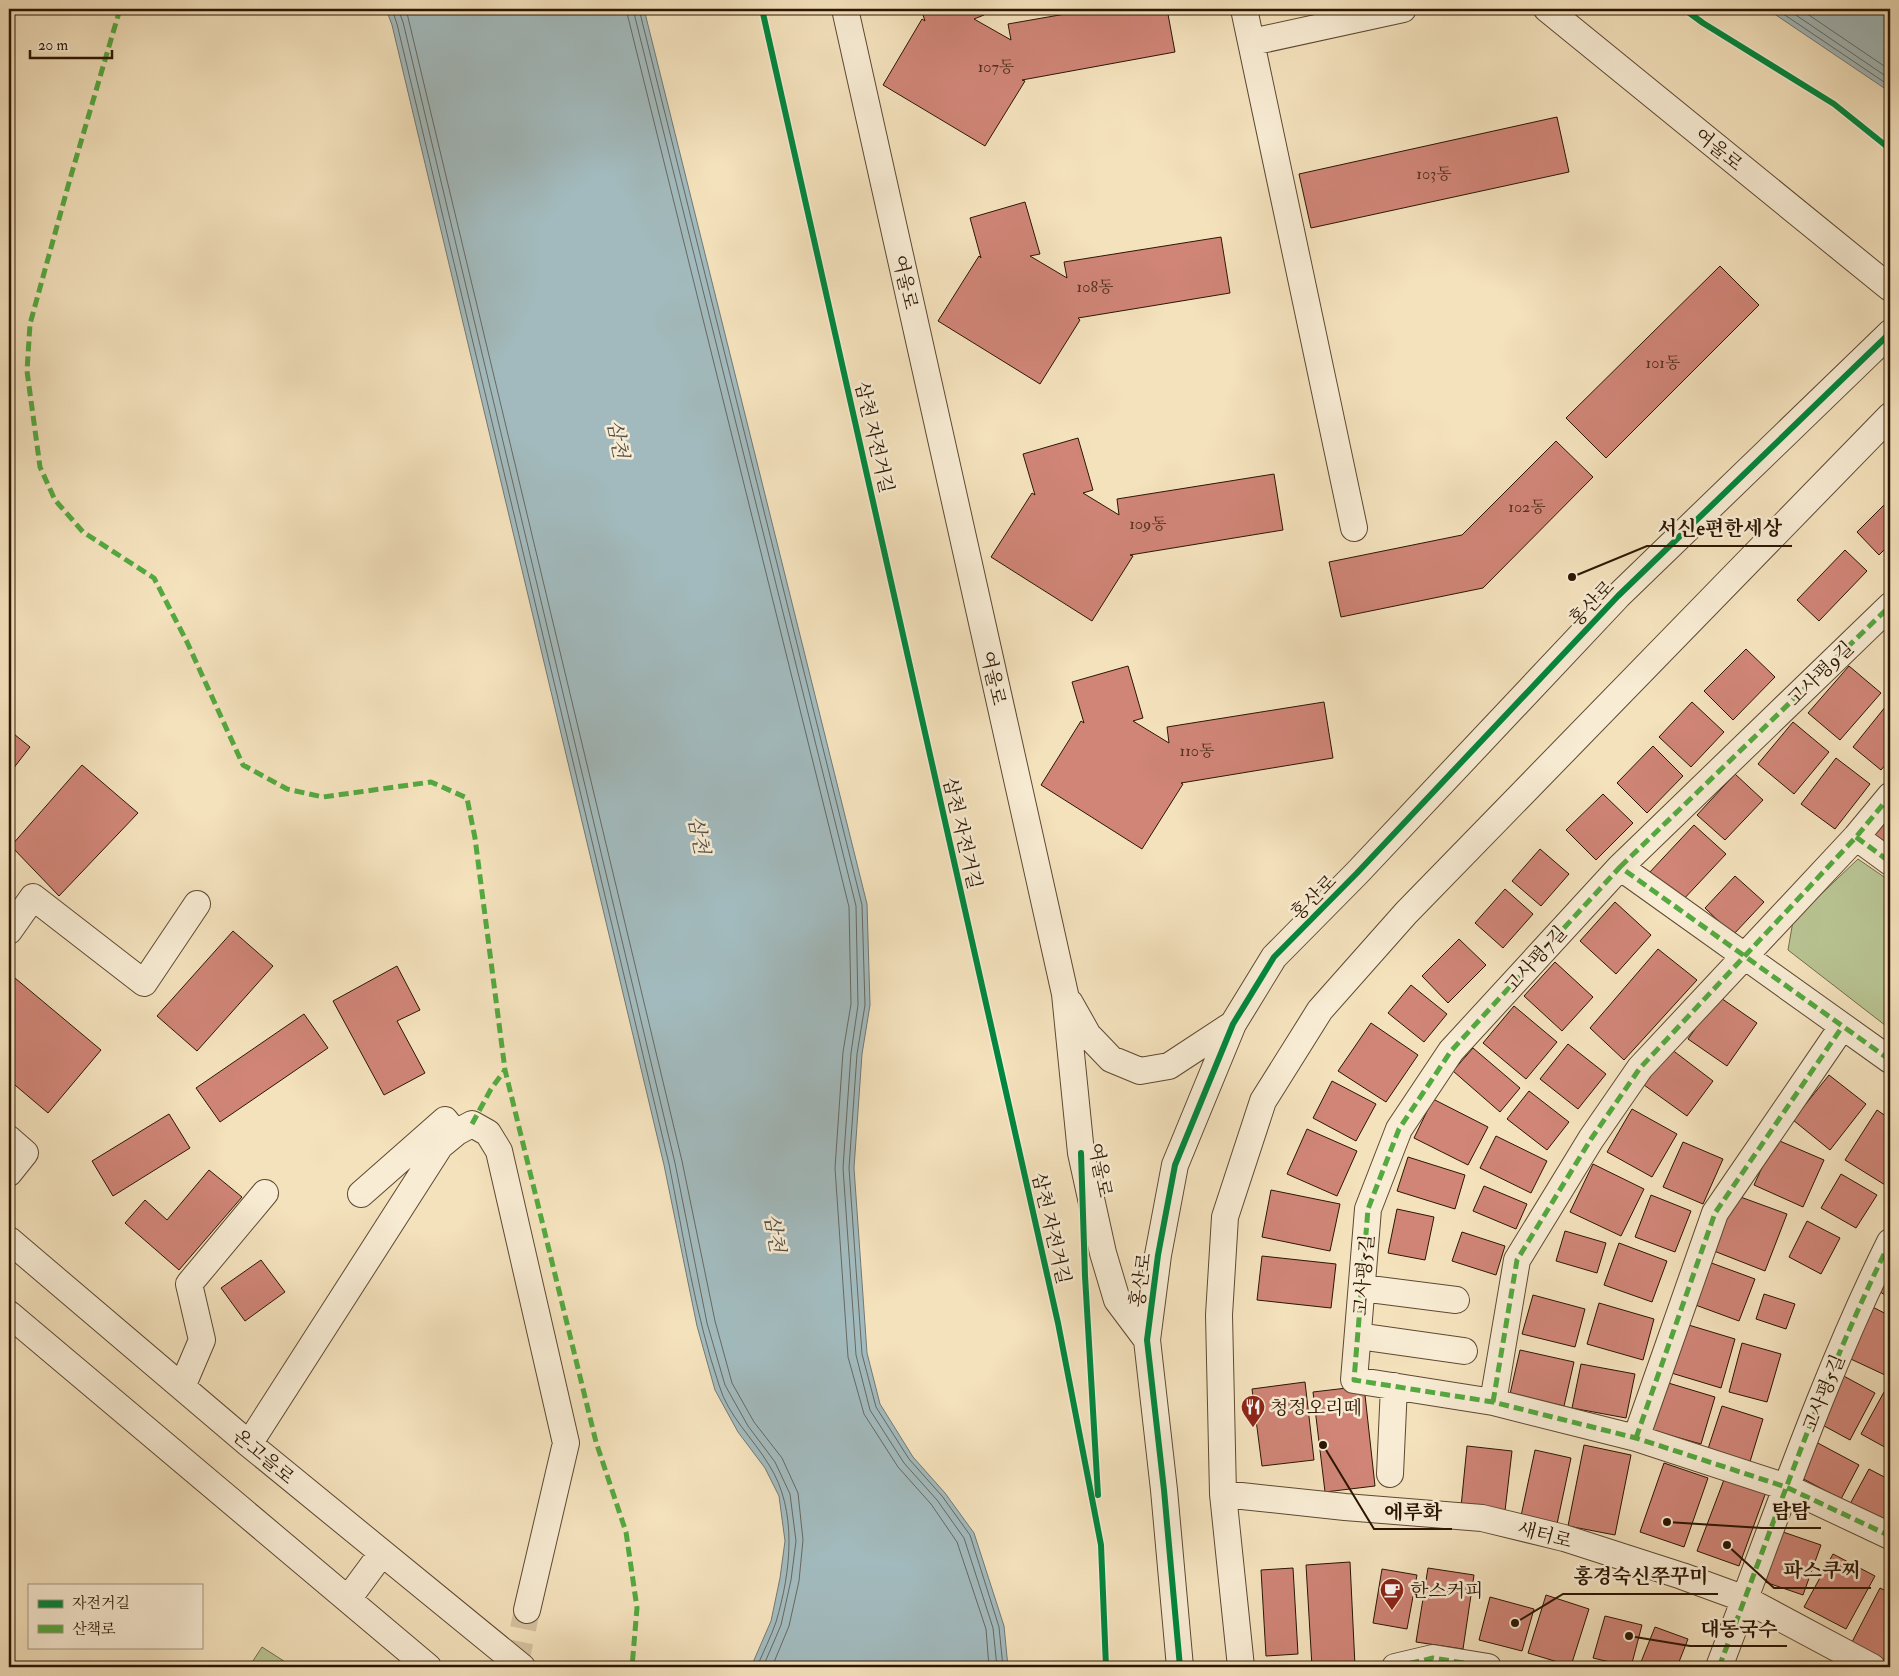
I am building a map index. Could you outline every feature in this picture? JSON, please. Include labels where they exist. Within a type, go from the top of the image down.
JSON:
[{"type":"street","name":"여울로","points":[[845,9],[1065,994],[1081,1153],[1103,1253],[1117,1300],[1147,1340]]},
{"type":"street","points":[[1244,9],[1354,528]]},
{"type":"street","points":[[1252,42],[1403,9]]},
{"type":"street","name":"여울로","points":[[1548,9],[1890,288]]},
{"type":"street","name":"홍산로","points":[[1180,1667],[1164,1490],[1147,1340],[1158,1255],[1175,1165],[1233,1024],[1274,957],[1357,873],[1618,596],[1890,333]]},
{"type":"street","points":[[1241,1667],[1223,1494],[1219,1315],[1226,1217],[1262,1101],[1320,1010],[1406,913],[1890,416]]},
{"type":"street","name":"고사평9길","points":[[1750,740],[1890,606]]},
{"type":"street","name":"고사평7길","points":[[1451,1051],[1620,867],[1750,740]]},
{"type":"street","points":[[1493,1402],[1517,1260],[1591,1139],[1640,1068],[1856,837],[1890,796]]},
{"type":"street","points":[[1856,837],[1890,862]]},
{"type":"street","points":[[1620,867],[1890,1060]]},
{"type":"street","points":[[9,931],[33,897],[144,983],[197,904]]},
{"type":"street","points":[[1065,994],[1088,1035],[1105,1053],[1111,1058],[1140,1071],[1169,1066],[1233,1024]]},
{"type":"street","points":[[1636,1438],[1716,1213],[1842,1027]]},
{"type":"street","name":"고사평5길","points":[[1451,1051],[1399,1129],[1368,1209],[1354,1380],[1493,1402],[1636,1438],[1786,1487],[1890,1536]]},
{"type":"street","points":[[360,1194],[444,1120],[457,1132]]},
{"type":"street","points":[[249,1444],[440,1146],[457,1132],[472,1124],[488,1133],[499,1151],[566,1443],[527,1610]]},
{"type":"street","points":[[9,1139],[25,1153],[9,1173]]},
{"type":"street","points":[[182,1387],[202,1340],[189,1284],[265,1194]]},
{"type":"street","name":"온고을로","points":[[9,1240],[249,1444],[522,1667]]},
{"type":"street","name":"고사평5길","points":[[1786,1487],[1809,1424],[1861,1300],[1890,1242]]},
{"type":"street","points":[[1362,1288],[1456,1300]]},
{"type":"street","points":[[9,1314],[428,1667]]},
{"type":"street","points":[[1358,1336],[1464,1351]]},
{"type":"street","points":[[1390,1474],[1394,1386]]},
{"type":"street","points":[[1719,1667],[1786,1487]]},
{"type":"street","name":"새터로","points":[[1223,1494],[1345,1507],[1482,1518],[1564,1538],[1745,1599],[1872,1667]]},
{"type":"street","points":[[348,1599],[382,1553]]},
{"type":"street","points":[[1394,1667],[1433,1658],[1488,1667]]},
{"type":"green space","points":[[1858,859],[1890,881],[1890,1029],[1788,950],[1793,921]]},
{"type":"green space","points":[[262,1647],[293,1667],[249,1667]]},
{"type":"water","name":"삼천","points":[[386,9],[644,9],[867,904],[870,1005],[862,1054],[854,1168],[867,1353],[880,1404],[913,1457],[945,1493],[974,1533],[1004,1626],[1008,1667],[751,1667],[771,1621],[780,1578],[785,1541],[779,1496],[765,1468],[738,1432],[715,1390],[697,1326],[664,1165],[392,25]]},
{"type":"water","points":[[1767,9],[1890,9],[1890,92]]},
{"type":"building","points":[[921,9],[982,9],[984,15],[974,19],[1011,40],[1008,24],[1094,9],[1167,9],[1175,52],[1022,80],[1025,81],[985,146],[883,85],[922,19],[925,21]]},
{"type":"building","points":[[1557,117],[1569,172],[1311,228],[1299,174]]},
{"type":"building","points":[[1025,202],[1040,254],[1030,256],[1067,278],[1064,262],[1221,237],[1230,293],[1078,318],[1080,320],[1040,384],[938,321],[979,256],[981,258],[970,218]]},
{"type":"building","points":[[1720,266],[1759,305],[1606,458],[1566,418]]},
{"type":"building","points":[[1078,438],[1093,490],[1083,493],[1119,515],[1117,499],[1274,474],[1283,530],[1130,555],[1133,556],[1092,621],[991,557],[1032,493],[1035,495],[1023,454]]},
{"type":"building","points":[[1556,441],[1593,477],[1483,588],[1341,617],[1329,562],[1462,535]]},
{"type":"building","points":[[1890,499],[1890,544],[1879,555],[1857,532]]},
{"type":"building","points":[[1845,550],[1867,571],[1819,621],[1797,600]]},
{"type":"building","points":[[1746,649],[1775,677],[1733,720],[1704,691]]},
{"type":"building","points":[[1128,666],[1143,718],[1133,721],[1169,743],[1167,727],[1324,702],[1333,758],[1181,783],[1183,784],[1142,849],[1041,785],[1081,721],[1084,723],[1072,682]]},
{"type":"building","points":[[1849,666],[1881,693],[1840,740],[1808,713]]},
{"type":"building","points":[[1890,701],[1890,759],[1881,770],[1853,747]]},
{"type":"building","points":[[1692,702],[1724,732],[1691,767],[1659,737]]},
{"type":"building","points":[[1793,722],[1829,752],[1794,794],[1758,764]]},
{"type":"building","points":[[9,730],[30,747],[9,774]]},
{"type":"building","points":[[1653,746],[1683,776],[1647,813],[1617,783]]},
{"type":"building","points":[[1836,758],[1870,784],[1835,829],[1801,804]]},
{"type":"building","points":[[82,765],[138,813],[59,896],[11,846]]},
{"type":"building","points":[[1735,774],[1763,800],[1725,840],[1697,815]]},
{"type":"building","points":[[1603,794],[1633,823],[1596,860],[1566,830]]},
{"type":"building","points":[[1890,809],[1890,856],[1867,836]]},
{"type":"building","points":[[1694,825],[1726,854],[1681,902],[1649,873]]},
{"type":"building","points":[[1540,849],[1569,874],[1541,906],[1512,881]]},
{"type":"building","points":[[1735,876],[1764,902],[1733,935],[1705,908]]},
{"type":"building","points":[[1505,889],[1533,914],[1503,948],[1475,923]]},
{"type":"building","points":[[1615,902],[1651,935],[1616,974],[1580,941]]},
{"type":"building","points":[[233,931],[273,966],[197,1051],[157,1016]]},
{"type":"building","points":[[1459,939],[1486,965],[1448,1003],[1422,976]]},
{"type":"building","points":[[1658,949],[1697,980],[1624,1060],[1590,1028]]},
{"type":"building","points":[[1555,962],[1593,997],[1562,1031],[1524,996]]},
{"type":"building","points":[[397,966],[420,1010],[397,1021],[425,1073],[384,1095],[333,1001]]},
{"type":"building","points":[[9,973],[101,1050],[48,1113],[9,1080]]},
{"type":"building","points":[[1411,985],[1447,1014],[1424,1042],[1388,1013]]},
{"type":"building","points":[[1718,996],[1757,1023],[1727,1066],[1688,1039]]},
{"type":"building","points":[[1514,1006],[1557,1042],[1526,1079],[1483,1043]]},
{"type":"building","points":[[304,1014],[328,1048],[220,1122],[196,1088]]},
{"type":"building","points":[[1371,1023],[1418,1055],[1386,1102],[1338,1071]]},
{"type":"building","points":[[1568,1044],[1606,1074],[1578,1109],[1540,1079]]},
{"type":"building","points":[[1473,1048],[1520,1088],[1500,1112],[1453,1071]]},
{"type":"building","points":[[1671,1049],[1713,1081],[1687,1116],[1644,1085]]},
{"type":"building","points":[[1829,1075],[1866,1104],[1830,1150],[1793,1120]]},
{"type":"building","points":[[1332,1081],[1376,1104],[1356,1141],[1313,1118]]},
{"type":"building","points":[[1529,1091],[1569,1122],[1547,1150],[1507,1119]]},
{"type":"building","points":[[1433,1099],[1488,1127],[1468,1165],[1414,1138]]},
{"type":"building","points":[[1632,1109],[1677,1134],[1652,1177],[1607,1152]]},
{"type":"building","points":[[1877,1110],[1890,1119],[1890,1188],[1845,1160]]},
{"type":"building","points":[[169,1114],[190,1148],[113,1196],[92,1161]]},
{"type":"building","points":[[1307,1129],[1357,1151],[1337,1196],[1287,1174]]},
{"type":"building","points":[[1496,1136],[1547,1161],[1531,1193],[1480,1168]]},
{"type":"building","points":[[1775,1139],[1824,1160],[1803,1207],[1754,1185]]},
{"type":"building","points":[[1683,1142],[1723,1159],[1703,1204],[1663,1187]]},
{"type":"building","points":[[1408,1157],[1465,1175],[1455,1209],[1397,1191]]},
{"type":"building","points":[[1593,1164],[1644,1189],[1621,1236],[1570,1212]]},
{"type":"building","points":[[209,1170],[242,1197],[179,1270],[125,1223],[145,1200],[167,1220]]},
{"type":"building","points":[[1841,1174],[1877,1195],[1856,1228],[1821,1208]]},
{"type":"building","points":[[1484,1186],[1527,1204],[1516,1229],[1473,1211]]},
{"type":"building","points":[[1271,1190],[1340,1204],[1330,1251],[1262,1237]]},
{"type":"building","points":[[1651,1195],[1691,1211],[1675,1252],[1635,1237]]},
{"type":"building","points":[[1735,1195],[1787,1214],[1765,1271],[1714,1251]]},
{"type":"building","points":[[1397,1209],[1434,1217],[1425,1260],[1388,1253]]},
{"type":"building","points":[[1807,1221],[1840,1238],[1821,1274],[1789,1257]]},
{"type":"building","points":[[1565,1231],[1606,1243],[1597,1273],[1556,1261]]},
{"type":"building","points":[[1462,1232],[1505,1246],[1496,1275],[1452,1261]]},
{"type":"building","points":[[1619,1243],[1667,1261],[1652,1302],[1604,1285]]},
{"type":"building","points":[[1262,1256],[1336,1264],[1331,1308],[1257,1300]]},
{"type":"building","points":[[261,1260],[285,1292],[245,1321],[221,1288]]},
{"type":"building","points":[[1706,1261],[1755,1279],[1739,1321],[1690,1303]]},
{"type":"building","points":[[1890,1267],[1890,1298],[1877,1290]]},
{"type":"building","points":[[1764,1294],[1795,1304],[1786,1329],[1756,1319]]},
{"type":"building","points":[[1533,1295],[1585,1309],[1575,1347],[1522,1334]]},
{"type":"building","points":[[1599,1303],[1654,1319],[1643,1360],[1587,1344]]},
{"type":"building","points":[[1865,1303],[1890,1316],[1890,1365],[1885,1375],[1840,1354]]},
{"type":"building","points":[[1682,1323],[1735,1339],[1721,1388],[1668,1372]]},
{"type":"building","points":[[1742,1343],[1781,1354],[1767,1402],[1729,1392]]},
{"type":"building","points":[[1520,1350],[1574,1362],[1564,1406],[1510,1394]]},
{"type":"building","points":[[1581,1364],[1635,1374],[1626,1418],[1572,1408]]},
{"type":"building","points":[[1840,1374],[1875,1393],[1850,1440],[1815,1421]]},
{"type":"building","points":[[1305,1382],[1314,1460],[1262,1466],[1252,1389]]},
{"type":"building","points":[[1665,1382],[1715,1397],[1701,1444],[1651,1430]]},
{"type":"building","points":[[1364,1386],[1375,1486],[1325,1492],[1313,1392]]},
{"type":"building","points":[[1884,1392],[1890,1396],[1890,1450],[1861,1434]]},
{"type":"building","points":[[1722,1406],[1763,1419],[1749,1465],[1707,1452]]},
{"type":"building","points":[[1814,1441],[1859,1465],[1841,1499],[1796,1475]]},
{"type":"building","points":[[1584,1445],[1631,1455],[1615,1535],[1568,1526]]},
{"type":"building","points":[[1467,1446],[1512,1451],[1505,1511],[1461,1507]]},
{"type":"building","points":[[1535,1450],[1571,1458],[1557,1524],[1521,1516]]},
{"type":"building","points":[[1664,1463],[1708,1478],[1684,1547],[1640,1532]]},
{"type":"building","points":[[1869,1469],[1890,1480],[1890,1524],[1850,1504]]},
{"type":"building","points":[[1725,1477],[1766,1492],[1739,1566],[1697,1551]]},
{"type":"building","points":[[1783,1532],[1821,1545],[1803,1595],[1765,1582]]},
{"type":"building","points":[[1833,1554],[1875,1576],[1846,1629],[1804,1607]]},
{"type":"building","points":[[1350,1562],[1355,1666],[1312,1667],[1306,1565]]},
{"type":"building","points":[[1293,1568],[1298,1654],[1266,1656],[1261,1570]]},
{"type":"building","points":[[1428,1568],[1474,1575],[1463,1649],[1416,1642]]},
{"type":"building","points":[[1382,1569],[1417,1575],[1407,1629],[1373,1623]]},
{"type":"building","points":[[1880,1588],[1890,1593],[1890,1651],[1885,1661],[1851,1644]]},
{"type":"building","points":[[1546,1595],[1589,1609],[1571,1666],[1528,1653]]},
{"type":"building","points":[[1490,1597],[1534,1609],[1522,1651],[1479,1640]]},
{"type":"building","points":[[1605,1616],[1642,1625],[1631,1667],[1593,1658]]},
{"type":"building","points":[[1655,1627],[1688,1639],[1677,1667],[1639,1667]]},
{"type":"tunnel","points":[[515,1667],[527,1610]]},
{"type":"marked path","points":[[120,9],[30,324],[27,371],[40,467],[55,500],[83,532],[154,578],[187,642],[243,765],[287,789],[323,797],[431,782],[467,798],[475,838],[505,1070],[596,1442],[626,1532],[637,1608],[632,1667]]},
{"type":"marked path","points":[[1620,867],[1890,606]]},
{"type":"marked path","points":[[1493,1402],[1517,1260],[1591,1139],[1640,1068],[1856,837],[1890,796]]},
{"type":"marked path","points":[[1856,837],[1890,862]]},
{"type":"marked path","points":[[1890,1060],[1620,867],[1451,1051],[1399,1129],[1368,1209],[1354,1380],[1493,1402],[1636,1438],[1786,1487],[1890,1536]]},
{"type":"marked path","points":[[1636,1438],[1715,1213],[1842,1027]]},
{"type":"marked path","points":[[472,1124],[491,1089],[505,1070]]},
{"type":"marked path","points":[[1719,1667],[1842,1346],[1890,1242]]},
{"type":"marked path","points":[[1395,1667],[1433,1658],[1488,1667]]},
{"type":"cycle path","name":"삼천 자전거길","points":[[762,9],[1058,1323],[1101,1545],[1106,1667]]},
{"type":"cycle path","points":[[1684,9],[1703,23],[1834,104],[1890,149]]},
{"type":"cycle path","points":[[1180,1667],[1164,1490],[1147,1340],[1158,1255],[1175,1165],[1233,1024],[1274,957],[1357,873],[1618,596],[1890,333]]},
{"type":"cycle path","name":"삼천 자전거길","points":[[1081,1153],[1085,1276],[1098,1495]]},
{"type":"place","name":"서신e편한세상","points":[[1572,577]]},
{"type":"place","name":"청정오리떼","points":[[1253,1428]]},
{"type":"place","name":"에루화","points":[[1323,1445]]},
{"type":"place","name":"탐탐","points":[[1667,1522]]},
{"type":"place","name":"파스쿠찌","points":[[1727,1545]]},
{"type":"place","name":"한스커피","points":[[1392,1611]]},
{"type":"place","name":"홍경숙신쭈꾸미","points":[[1515,1623]]},
{"type":"place","name":"대동국수","points":[[1629,1636]]}]
